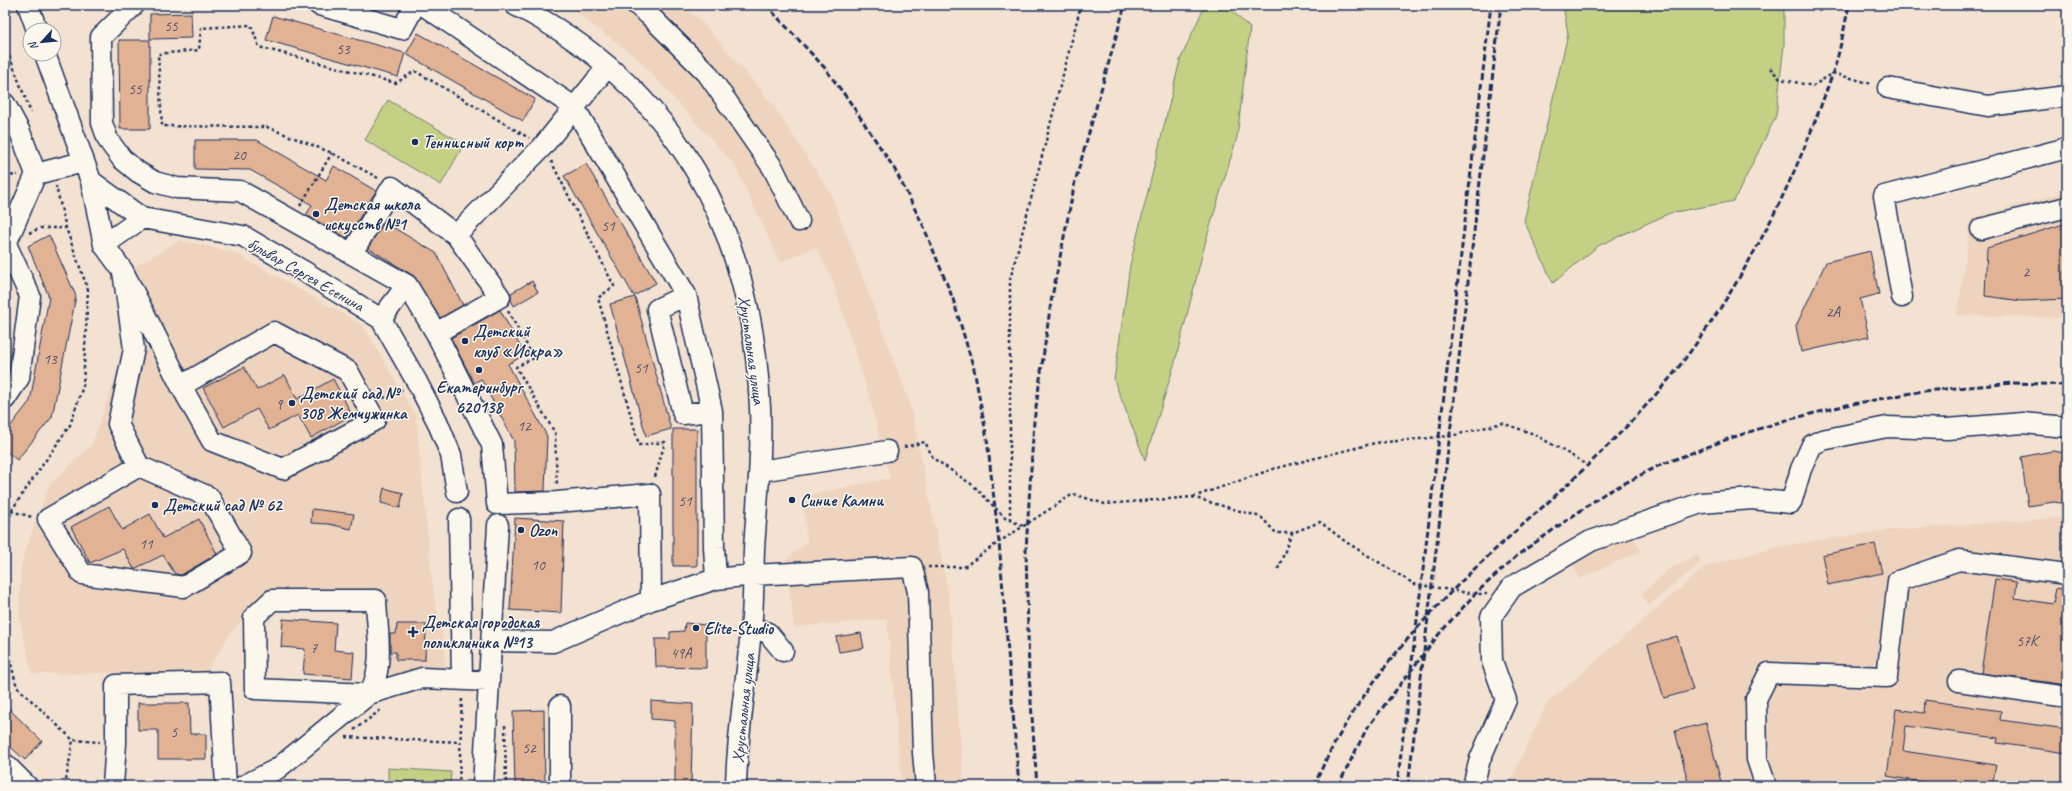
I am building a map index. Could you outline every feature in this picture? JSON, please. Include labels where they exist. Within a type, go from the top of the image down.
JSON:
[{"type":"street","points":[[28,5],[34,22]]},
{"type":"street","points":[[134,5],[101,37],[102,123],[108,140],[122,159],[138,172],[155,182],[177,188],[240,191],[408,285],[436,333],[492,445],[497,504],[557,502],[650,494],[651,600]]},
{"type":"street","points":[[319,5],[402,29],[415,5]]},
{"type":"street","points":[[423,5],[574,107],[686,295],[712,411],[714,547],[716,579]]},
{"type":"street","name":"Хрустальная улица","points":[[515,5],[557,28],[608,66],[631,86],[651,108],[678,143],[706,192],[734,253],[745,291],[753,330],[758,372],[760,410],[760,471],[753,575],[752,626],[738,746],[736,786]]},
{"type":"street","points":[[637,5],[649,14],[706,73],[773,168],[799,221]]},
{"type":"street","points":[[48,62],[91,181],[104,245],[123,271],[181,386],[212,441],[283,469],[375,420],[348,371],[274,332],[181,386]]},
{"type":"street","points":[[456,235],[543,146],[608,66]]},
{"type":"street","points":[[1888,88],[1988,106],[2067,96]]},
{"type":"street","points":[[5,105],[20,132],[36,174],[6,244],[30,296],[19,378],[5,399]]},
{"type":"street","points":[[1902,297],[1884,196],[2067,148]]},
{"type":"street","points":[[36,174],[83,162]]},
{"type":"street","name":"бульвар Сергея Есенина","points":[[91,181],[142,218],[243,236],[305,272],[380,320],[418,382],[437,420],[451,455],[457,492]]},
{"type":"street","points":[[352,253],[392,186],[456,235],[500,297],[436,333]]},
{"type":"street","points":[[1981,229],[2067,207]]},
{"type":"street","points":[[104,245],[142,218]]},
{"type":"street","points":[[123,271],[134,349],[118,424],[139,466],[209,497],[242,554],[184,587],[82,574],[48,519],[139,466]]},
{"type":"street","points":[[380,320],[408,285]]},
{"type":"street","points":[[686,295],[657,309],[683,414],[712,411]]},
{"type":"street","points":[[1473,786],[1480,759],[1506,700],[1492,661],[1491,617],[1512,587],[1591,542],[1701,503],[1752,499],[1791,503],[1801,469],[1812,444],[1822,440],[1886,427],[1948,430],[2023,423],[2067,427]]},
{"type":"street","points":[[760,471],[887,451]]},
{"type":"street","points":[[459,519],[462,679]]},
{"type":"street","points":[[483,786],[498,525]]},
{"type":"street","points":[[1766,786],[1757,759],[1756,699],[1769,673],[1887,677],[1898,581],[1959,560],[2067,574]]},
{"type":"street","points":[[492,641],[553,642],[651,600],[716,579],[753,575],[912,567],[918,592],[923,754],[926,786]]},
{"type":"street","points":[[243,786],[258,780],[277,769],[369,694],[374,685],[378,664],[376,600],[272,600],[254,617],[255,689],[369,694],[422,678],[462,679],[489,682]]},
{"type":"street","points":[[752,626],[768,633],[783,650]]},
{"type":"street","points":[[1958,681],[2067,697]]},
{"type":"street","points":[[113,786],[116,743],[116,685],[220,682],[226,786]]},
{"type":"street","points":[[560,706],[560,786]]},
{"type":"street","points":[[5,764],[27,786]]},
{"type":"path","points":[[1010,520],[1010,280],[1081,5]]},
{"type":"path","points":[[392,186],[332,153],[267,127],[162,126],[158,54],[199,50],[201,28],[251,25],[259,47],[396,83],[415,71],[543,146],[614,286],[598,298],[639,445],[665,442],[650,494]]},
{"type":"path","points":[[1770,68],[1780,79],[1813,86],[1833,73],[1888,88]]},
{"type":"path","points":[[292,220],[332,153]]},
{"type":"path","points":[[6,244],[40,228],[66,228]]},
{"type":"path","points":[[5,552],[11,511],[70,425],[82,386],[88,290]]},
{"type":"path","points":[[500,297],[534,358],[516,367],[555,433],[557,502]]},
{"type":"path","points":[[912,567],[964,567],[1023,526],[1073,494],[1105,504],[1192,498],[1273,469],[1375,443],[1451,436],[1502,423],[1534,434],[1588,465]]},
{"type":"path","points":[[887,451],[925,442],[933,458],[974,486],[1005,518],[1023,526]]},
{"type":"path","points":[[1192,498],[1261,517],[1276,532],[1292,533],[1320,522],[1346,542],[1414,584],[1475,594],[1495,594],[1512,587]]},
{"type":"path","points":[[11,511],[36,518]]},
{"type":"path","points":[[1278,569],[1292,533]]},
{"type":"path","points":[[5,641],[17,687],[73,740],[116,743]]},
{"type":"path","points":[[460,786],[462,679]]},
{"type":"path","points":[[341,741],[384,707]]},
{"type":"path","points":[[505,724],[506,786]]},
{"type":"path","points":[[346,737],[460,742]]},
{"type":"path","points":[[65,786],[73,740]]},
{"type":"shaded area","points":[[566,5],[681,5],[701,21],[772,103],[831,194],[910,403],[949,596],[964,786],[902,786],[887,619],[794,627],[786,560],[807,542],[803,496],[890,478],[870,399],[831,276],[816,247],[780,262],[734,164],[637,58]]},
{"type":"shaded area","points":[[2067,191],[2067,318],[1957,315],[1971,219]]},
{"type":"shaded area","points":[[180,240],[233,252],[363,325],[416,416],[433,590],[444,644],[446,673],[385,675],[385,590],[272,589],[232,631],[207,672],[32,674],[19,617],[21,566],[36,519],[50,484],[91,446],[126,349],[149,348],[171,340],[134,267]]},
{"type":"shaded area","points":[[2067,517],[2067,786],[1508,786],[1547,703],[1706,566],[1781,546],[1879,531]]},
{"type":"shaded area","points":[[1633,537],[1641,551],[1579,579],[1572,563]]},
{"type":"shaded area","points":[[1697,555],[1701,563],[1649,606],[1641,594],[1669,569]]},
{"type":"green space","points":[[1205,5],[1226,5],[1250,28],[1237,137],[1206,240],[1175,362],[1145,460],[1114,380],[1130,265],[1180,60]]},
{"type":"green space","points":[[1563,5],[1784,5],[1784,45],[1776,116],[1734,201],[1670,213],[1598,246],[1553,283],[1524,221],[1568,34]]},
{"type":"green space","name":"Теннисный корт","points":[[388,100],[464,144],[441,185],[365,140]]},
{"type":"green space","points":[[388,768],[451,772],[450,786],[388,786]]},
{"type":"building","points":[[191,13],[192,38],[150,39],[150,14]]},
{"type":"building","points":[[273,16],[405,53],[398,77],[266,40]]},
{"type":"building","points":[[418,33],[535,99],[523,121],[406,54]]},
{"type":"building","points":[[119,40],[150,40],[150,129],[120,129]]},
{"type":"building","points":[[195,140],[257,140],[326,180],[334,166],[376,191],[347,238],[306,215],[312,205],[250,170],[195,169]]},
{"type":"building","points":[[586,164],[656,283],[634,296],[564,176]]},
{"type":"building","points":[[384,222],[436,253],[463,305],[440,318],[414,276],[368,248]]},
{"type":"building","points":[[2067,223],[2067,299],[2022,301],[1985,296],[1987,248]]},
{"type":"building","points":[[49,235],[76,296],[52,417],[17,460],[5,450],[5,433],[30,401],[49,297],[28,246]]},
{"type":"building","points":[[1870,251],[1879,294],[1860,299],[1869,337],[1801,352],[1796,326],[1826,262]]},
{"type":"building","points":[[532,281],[538,292],[514,306],[511,300],[511,293]]},
{"type":"building","points":[[635,297],[671,429],[646,436],[610,304]]},
{"type":"building","points":[[500,310],[525,355],[508,364],[547,436],[545,491],[515,492],[514,441],[481,379],[474,383],[451,338]]},
{"type":"building","points":[[244,367],[257,390],[285,375],[297,399],[333,379],[352,415],[311,438],[298,415],[269,430],[257,409],[224,427],[203,388]]},
{"type":"building","points":[[673,429],[697,429],[697,566],[673,566]]},
{"type":"building","points":[[2052,451],[2067,453],[2067,504],[2054,502],[2028,506],[2021,457]]},
{"type":"building","points":[[384,488],[403,493],[400,508],[381,503]]},
{"type":"building","points":[[109,506],[122,530],[150,514],[163,538],[199,519],[217,554],[181,575],[175,574],[163,555],[134,569],[123,549],[90,563],[71,527]]},
{"type":"building","points":[[312,509],[354,514],[351,529],[329,524],[311,523]]},
{"type":"building","points":[[515,518],[564,521],[561,613],[510,610]]},
{"type":"building","points":[[1875,544],[1882,573],[1828,585],[1822,555]]},
{"type":"building","points":[[1995,579],[2017,582],[2015,598],[2053,604],[2056,588],[2067,590],[2067,685],[1981,673]]},
{"type":"building","points":[[283,619],[336,623],[334,650],[354,652],[352,678],[303,674],[305,649],[281,647]]},
{"type":"building","points":[[685,623],[706,625],[706,668],[656,667],[655,639],[670,639],[670,632],[684,631]]},
{"type":"building","points":[[397,624],[426,624],[425,660],[396,660],[396,652],[390,652],[390,634],[396,634]]},
{"type":"building","points":[[861,633],[864,648],[839,652],[836,637]]},
{"type":"building","points":[[1677,636],[1693,690],[1664,698],[1648,645]]},
{"type":"building","points":[[1925,700],[2001,711],[2000,720],[2067,729],[2067,753],[1997,743],[1998,738],[1906,726],[1903,751],[1996,765],[1992,786],[1945,786],[1887,776],[1896,709],[1924,713]]},
{"type":"building","points":[[651,701],[693,704],[691,786],[675,786],[675,721],[651,719]]},
{"type":"building","points":[[138,703],[189,703],[190,734],[206,734],[206,759],[158,759],[158,730],[138,730]]},
{"type":"building","points":[[5,705],[42,741],[25,760],[5,742]]},
{"type":"building","points":[[544,710],[545,786],[515,786],[513,711]]},
{"type":"building","points":[[1706,723],[1722,786],[1689,786],[1675,731]]},
{"type":"railway","points":[[766,5],[824,67],[850,102],[894,168],[923,225],[953,299],[974,369],[987,439],[999,542],[1019,786]]},
{"type":"railway","points":[[1037,786],[1029,674],[1026,550],[1034,421],[1051,302],[1075,182],[1125,5]]},
{"type":"railway","points":[[1397,786],[1491,5]]},
{"type":"railway","points":[[1408,786],[1501,5]]},
{"type":"railway","points":[[1314,786],[1341,732],[1357,707],[1374,682],[1412,634],[1469,574],[1571,481],[1622,432],[1674,373],[1723,304],[1765,231],[1802,154],[1835,67],[1849,5]]},
{"type":"railway","points":[[1338,786],[1367,728],[1439,634],[1475,594],[1519,554],[1604,494],[1660,465],[1728,439],[1783,421],[1847,405],[1923,391],[2014,383],[2067,385]]},
{"type":"place","name":"Теннисный корт","points":[[415,142]]},
{"type":"place","name":"Детская школа искусств №1","points":[[316,214]]},
{"type":"place","name":"Детский клуб «Искра»","points":[[465,341]]},
{"type":"place","name":"Екатеринбург 620138","points":[[479,370]]},
{"type":"place","name":"Детский сад № 308 Жемчужинка","points":[[292,403]]},
{"type":"place","name":"Синие Камни","points":[[792,500]]},
{"type":"place","name":"Детский сад № 62","points":[[155,505]]},
{"type":"place","name":"Ozon","points":[[521,530]]},
{"type":"place","name":"Elite-Studio","points":[[696,628]]},
{"type":"place","name":"Детская городская поликлиника №13","points":[[413,632]]}]
